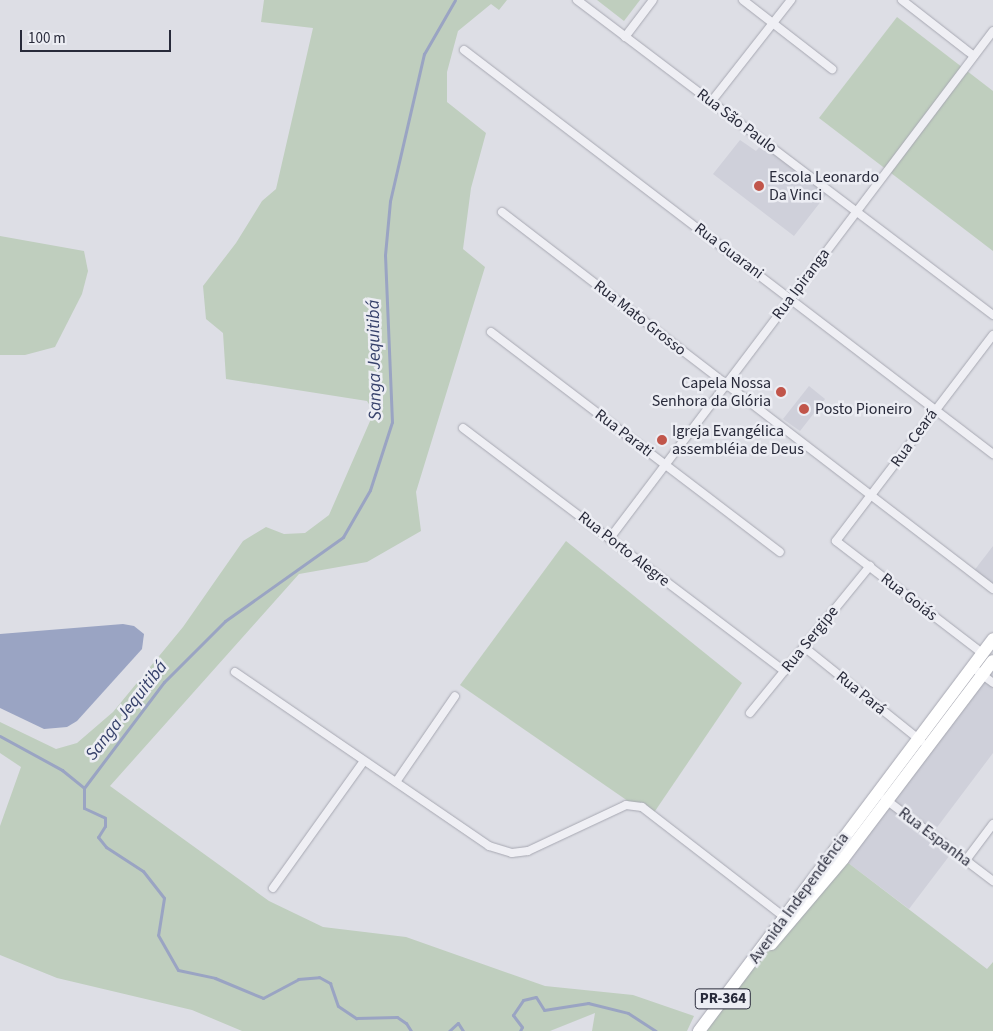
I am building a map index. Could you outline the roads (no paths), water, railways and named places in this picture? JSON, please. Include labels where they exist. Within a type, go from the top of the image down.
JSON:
[{"type":"main road","name":"Avenida Independência","points":[[748,968],[788,928],[867,826],[882,797],[988,657],[993,639]]},
{"type":"main road","name":"Avenida Independência","points":[[748,968],[783,916],[858,817],[882,797]]},
{"type":"main road","points":[[858,817],[867,826]]},
{"type":"main road","name":"PR-364","points":[[698,1031],[748,968]]},
{"type":"street","name":"Rua São Paulo","points":[[577,0],[993,315]]},
{"type":"street","points":[[625,37],[653,0]]},
{"type":"street","points":[[743,0],[832,69]]},
{"type":"street","points":[[711,102],[791,0]]},
{"type":"street","points":[[902,0],[974,56]]},
{"type":"street","name":"Rua Ipiranga","points":[[610,538],[993,31]]},
{"type":"street","name":"Rua Guarani","points":[[464,50],[936,408],[993,454]]},
{"type":"street","name":"Rua Mato Grosso","points":[[502,212],[726,384],[874,494],[993,588]]},
{"type":"street","name":"Rua Parati","points":[[491,332],[780,552]]},
{"type":"street","name":"Rua Ceará","points":[[836,541],[874,494],[936,408],[993,335]]},
{"type":"street","name":"Rua Porto Alegre","points":[[463,428],[784,671]]},
{"type":"street","name":"Rua Goiás","points":[[836,541],[988,657]]},
{"type":"street","name":"Rua Sergipe","points":[[750,712],[870,566]]},
{"type":"street","name":"Rua Pará","points":[[804,647],[923,743]]},
{"type":"street","points":[[977,671],[993,683]]},
{"type":"street","points":[[235,672],[489,846],[512,853],[528,851],[626,806],[642,807],[783,916]]},
{"type":"street","points":[[396,782],[455,696]]},
{"type":"street","points":[[274,888],[364,761]]},
{"type":"street","name":"Rua Espanha","points":[[882,797],[993,882]]},
{"type":"street","points":[[966,860],[993,824]]},
{"type":"water","points":[[123,624],[134,626],[144,634],[142,649],[77,721],[67,727],[44,729],[0,708],[0,634]]},
{"type":"waterway","name":"Sanga Jequitibá","points":[[84,788],[164,682],[225,621],[343,537],[370,490],[392,422],[385,255],[390,201],[424,54],[455,0]]},
{"type":"waterway","points":[[0,736],[62,770],[84,788],[84,808],[105,818],[105,826],[98,837],[106,847],[143,871],[164,898],[158,935],[178,970],[215,978],[263,998],[298,979],[319,977],[330,983],[338,1006],[356,1018],[397,1017],[406,1023],[411,1031]]},
{"type":"waterway","points":[[520,1031],[522,1027],[513,1015],[523,1000],[536,997],[544,1010],[588,1003],[628,1013],[656,1031]]},
{"type":"waterway","points":[[449,1031],[458,1023],[463,1031]]},
{"type":"place","name":"Escola Leonardo Da Vinci","points":[[759,186]]},
{"type":"place","name":"Capela Nossa Senhora da Glória","points":[[781,392]]},
{"type":"place","name":"Posto Pioneiro","points":[[804,409]]},
{"type":"place","name":"Igreja Evangélica assembléia de Deus","points":[[662,440]]}]
